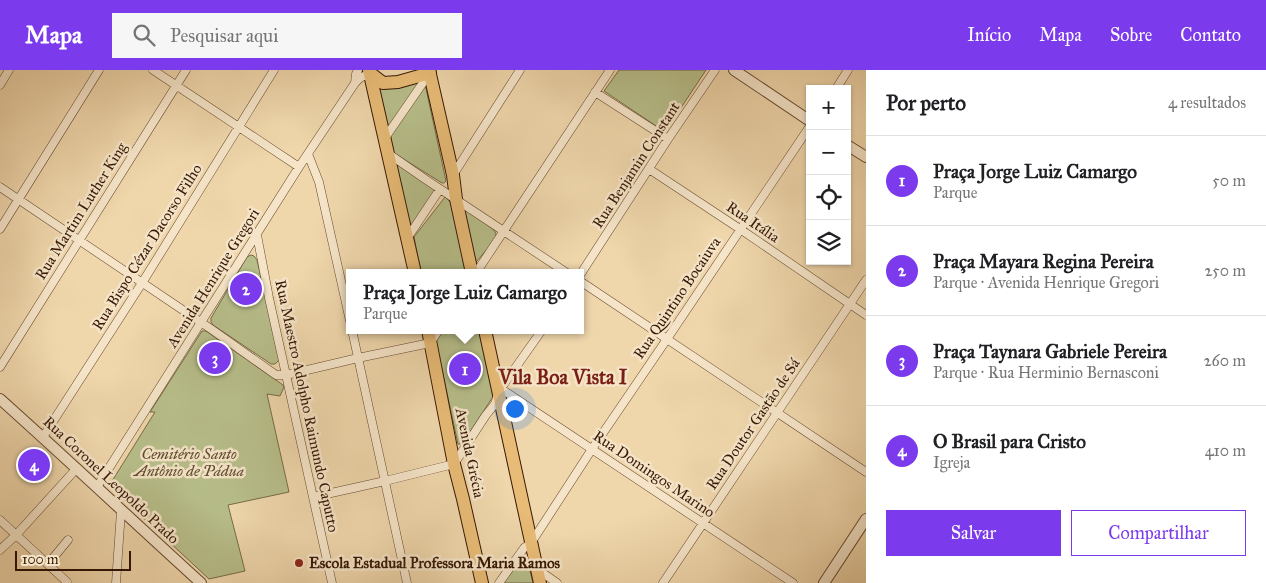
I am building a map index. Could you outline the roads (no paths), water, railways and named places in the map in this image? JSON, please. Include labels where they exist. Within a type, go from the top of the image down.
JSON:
[{"type":"main road","points":[[366,71],[383,83],[398,82],[430,71],[471,269]]},
{"type":"main road","points":[[366,71],[386,138],[415,269]]},
{"type":"main road","name":"Avenida Grécia","points":[[429,334],[454,464],[482,583]]},
{"type":"main road","points":[[486,334],[540,583]]},
{"type":"street","points":[[0,85],[10,70]]},
{"type":"street","points":[[0,228],[99,70]]},
{"type":"street","points":[[154,70],[299,167]]},
{"type":"street","name":"Rua Martim Luther King","points":[[0,367],[186,70]]},
{"type":"street","name":"Rua Bispo Cézar Dacorso Filho","points":[[43,437],[142,283],[274,70]]},
{"type":"street","points":[[453,175],[520,70]]},
{"type":"street","points":[[479,269],[610,70]]},
{"type":"street","name":"Rua Benjamin Constant","points":[[584,269],[715,70]]},
{"type":"street","points":[[734,70],[806,118]]},
{"type":"street","points":[[839,85],[848,70]]},
{"type":"street","points":[[355,84],[366,71]]},
{"type":"street","points":[[355,84],[356,74],[366,71]]},
{"type":"street","points":[[386,138],[430,71]]},
{"type":"street","name":"Avenida Henrique Gregori","points":[[97,488],[299,167],[355,84]]},
{"type":"street","points":[[595,92],[668,139]]},
{"type":"street","name":"Rua Quintino Bocaiuva","points":[[499,583],[524,548],[531,543],[592,449],[807,130]]},
{"type":"street","points":[[851,148],[866,157]]},
{"type":"street","points":[[308,154],[319,182],[346,303]]},
{"type":"street","points":[[389,154],[561,269]]},
{"type":"street","name":"Rua Itália","points":[[649,169],[866,315]]},
{"type":"street","points":[[0,187],[276,375],[286,375],[430,343],[436,334]]},
{"type":"street","points":[[408,237],[440,189]]},
{"type":"street","name":"Rua Maestro Adolpho Raimundo Caputto","points":[[257,235],[332,583]]},
{"type":"street","name":"Rua Doutor Gastão de Sá","points":[[663,583],[866,280]]},
{"type":"street","points":[[584,285],[866,472]]},
{"type":"street","points":[[353,334],[407,583]]},
{"type":"street","points":[[313,497],[454,464],[495,404],[499,391],[539,334]]},
{"type":"street","name":"Rua Domingos Marino","points":[[499,391],[506,392],[793,583]]},
{"type":"street","name":"Rua Coronel Leopoldo Prado","points":[[0,399],[201,583]]},
{"type":"street","points":[[0,550],[77,468]]},
{"type":"street","points":[[116,583],[121,511]]},
{"type":"street","points":[[824,583],[866,519]]},
{"type":"street","points":[[0,520],[68,582]]},
{"type":"street","points":[[48,564],[68,540]]},
{"type":"street","points":[[537,570],[557,583]]},
{"type":"place","name":"Praça Mayara Regina Pereira","points":[[246,289]]},
{"type":"place","name":"Praça Taynara Gabriele Pereira","points":[[215,358]]},
{"type":"place","name":"Praça Jorge Luiz Camargo","points":[[465,369]]},
{"type":"place","name":"O Brasil para Cristo","points":[[34,465]]},
{"type":"place","name":"Escola Estadual Professora Maria Ramos","points":[[299,563]]},
{"type":"district","name":"Vila Boa Vista I","points":[[563,377]]},
{"type":"park label","name":"Cemitério Santo Antônio de Pádua","points":[[189,462]]}]
